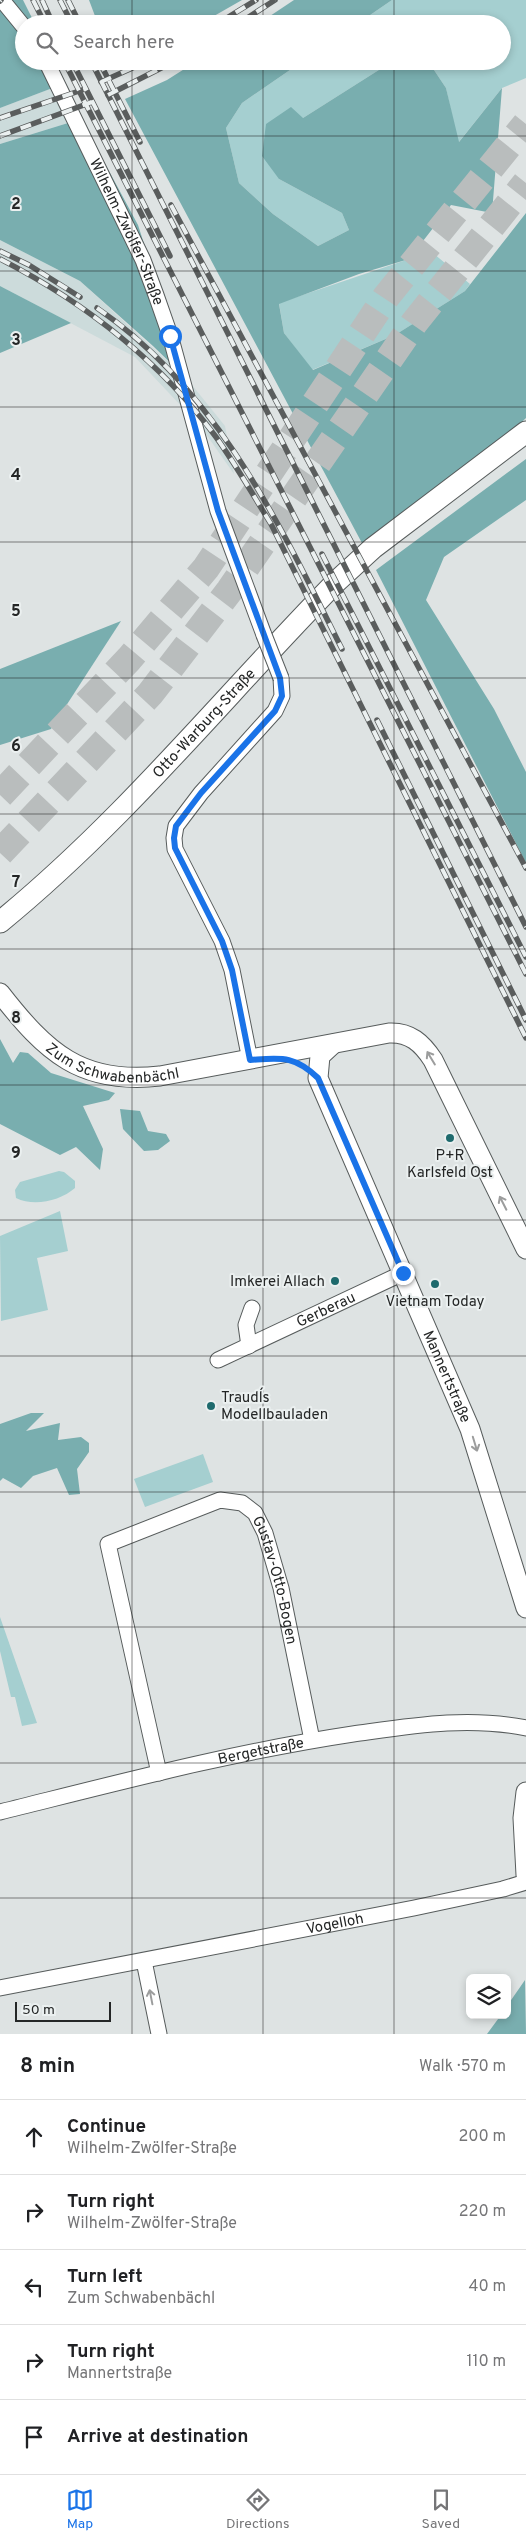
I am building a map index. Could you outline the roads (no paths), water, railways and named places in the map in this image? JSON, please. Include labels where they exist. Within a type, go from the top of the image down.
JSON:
[{"type":"main road","name":"Otto-Warburg-Straße","points":[[0,922],[66,865],[115,818],[337,581],[373,548],[526,432]]},
{"type":"street","points":[[2,0],[15,16]]},
{"type":"street","name":"Wilhelm-Zwölfer-Straße","points":[[50,70],[143,260],[170,336],[218,511],[280,678],[282,696],[275,711],[201,793],[176,826],[174,838],[175,848],[222,941],[232,970],[250,1060]]},
{"type":"street","name":"Zum Schwabenbächl","points":[[0,993],[24,1023],[49,1049],[65,1060],[88,1071],[107,1076],[144,1078],[398,1033],[409,1036],[421,1045],[433,1060],[526,1250]]},
{"type":"street","points":[[318,1078],[320,1056],[333,1044]]},
{"type":"street","name":"Zum Schwabenbächl","points":[[250,1060],[294,1060],[304,1064],[318,1078]]},
{"type":"street","name":"Mannertstraße","points":[[318,1078],[470,1429],[526,1608]]},
{"type":"street","name":"Gerberau","points":[[218,1360],[403,1273]]},
{"type":"street","points":[[248,1346],[246,1325],[252,1308]]},
{"type":"street","name":"Gustav-Otto-Bogen","points":[[159,1772],[108,1544],[220,1500],[242,1503],[256,1513],[264,1533],[281,1588],[312,1740]]},
{"type":"street","name":"Bergetstraße","points":[[0,1812],[245,1752],[312,1740],[423,1724],[482,1721],[526,1728]]},
{"type":"street","points":[[526,1792],[523,1818],[526,1875]]},
{"type":"street","name":"Vogelloh","points":[[0,1988],[414,1908],[503,1889],[526,1882]]},
{"type":"street","points":[[144,1961],[159,2034]]},
{"type":"tunnel","points":[[0,795],[129,659],[206,568],[386,297],[526,124]]},
{"type":"tunnel","points":[[0,853],[150,694],[230,590],[414,323],[526,183]]},
{"type":"railway","points":[[33,0],[40,15]]},
{"type":"railway","points":[[42,0],[49,15]]},
{"type":"railway","points":[[60,0],[68,15]]},
{"type":"railway","points":[[68,0],[76,15]]},
{"type":"railway","points":[[232,15],[256,0]]},
{"type":"railway","points":[[252,15],[275,0]]},
{"type":"railway","points":[[69,70],[526,974]]},
{"type":"railway","points":[[77,70],[170,256]]},
{"type":"railway","points":[[96,70],[526,927]]},
{"type":"railway","points":[[104,70],[140,142]]},
{"type":"railway","points":[[101,82],[128,70]]},
{"type":"railway","points":[[108,95],[157,70]]},
{"type":"railway","points":[[0,118],[85,89]]},
{"type":"railway","points":[[0,136],[92,102]]},
{"type":"railway","points":[[171,205],[526,868]]},
{"type":"railway","points":[[0,251],[29,265],[80,297]]},
{"type":"railway","points":[[0,259],[61,294],[118,335],[170,383],[216,437],[271,524],[526,1038]]},
{"type":"railway","points":[[97,308],[139,341],[177,378],[211,419],[241,462],[268,507],[342,649]]},
{"type":"railway","points":[[322,554],[526,957]]},
{"type":"railway","points":[[377,720],[526,1020]]},
{"type":"place","name":"P+R Karlsfeld Ost","points":[[450,1138]]},
{"type":"place","name":"Imkerei Allach","points":[[335,1281]]},
{"type":"place","name":"Vietnam Today","points":[[435,1284]]},
{"type":"place","name":"Traudl´s Modellbauladen","points":[[211,1406]]}]
